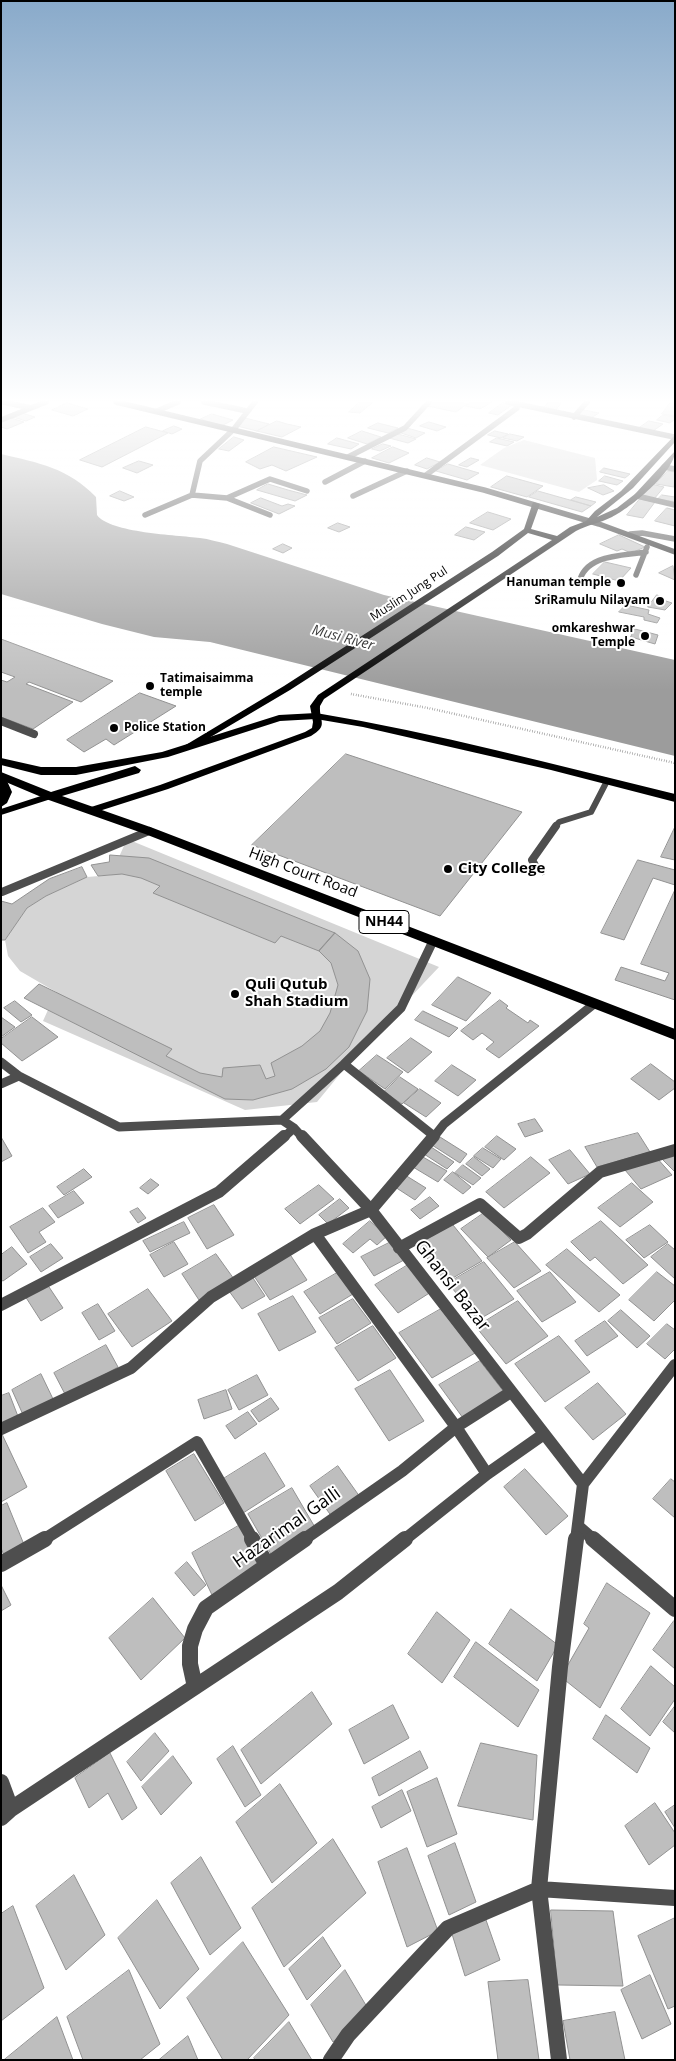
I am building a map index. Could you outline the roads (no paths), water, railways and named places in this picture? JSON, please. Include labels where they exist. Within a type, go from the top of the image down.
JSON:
[{"type":"highway","points":[[1,761],[41,771],[76,771],[164,755],[279,718],[316,716],[363,724],[675,798]]},
{"type":"highway","points":[[50,796],[143,767],[164,755]]},
{"type":"highway","name":"High Court Road","points":[[1,778],[149,831],[675,1035]]},
{"type":"main road","points":[[514,498],[590,520],[675,552]]},
{"type":"main road","points":[[92,810],[164,787],[308,734],[316,729],[318,722],[313,709],[315,703],[321,698],[520,564],[590,520],[616,498]]},
{"type":"main road","points":[[590,520],[608,516],[630,504],[635,498]]},
{"type":"main road","points":[[536,504],[528,530],[558,539]]},
{"type":"main road","name":"Muslim Jung Pul","points":[[183,749],[204,739],[287,688],[495,554],[528,530]]},
{"type":"main road","points":[[1,778],[6,784],[8,791],[5,800],[1,804]]},
{"type":"main road","points":[[1,812],[50,796]]},
{"type":"street","points":[[145,515],[185,498]]},
{"type":"street","points":[[227,498],[270,515]]},
{"type":"street","points":[[646,498],[675,505]]},
{"type":"street","points":[[630,534],[642,533],[675,540]]},
{"type":"street","points":[[636,575],[650,542]]},
{"type":"street","points":[[579,583],[585,568],[593,562],[646,552]]},
{"type":"street","points":[[1,721],[34,734]]},
{"type":"street","points":[[1,1062],[19,1076],[119,1127],[282,1120],[344,1064],[401,1008],[433,941]]},
{"type":"street","points":[[1,1429],[131,1368],[211,1297],[315,1234],[371,1210],[444,1124],[594,1004]]},
{"type":"street","points":[[344,1064],[434,1136]]},
{"type":"street","points":[[1,1084],[19,1076]]},
{"type":"street","name":"Ghansi Bazar","points":[[282,1120],[294,1128],[371,1210],[583,1484]]},
{"type":"street","points":[[1,1305],[219,1192],[294,1128]]},
{"type":"street","points":[[399,1248],[480,1204],[519,1238],[600,1172],[675,1150]]},
{"type":"street","points":[[315,1234],[456,1427],[487,1474]]},
{"type":"street","points":[[559,2060],[539,1889],[560,1667],[583,1484],[675,1365]]},
{"type":"street","name":"Hazarimal Galli","points":[[195,1687],[188,1662],[193,1630],[206,1608],[402,1471],[456,1427],[511,1392]]},
{"type":"street","points":[[1,1782],[6,1814],[338,1592],[487,1474],[544,1434]]},
{"type":"street","points":[[1,1564],[64,1528],[197,1442],[267,1565]]},
{"type":"street","points":[[578,1526],[675,1609]]},
{"type":"street","points":[[332,2060],[348,2035],[448,1928],[539,1889],[675,1898]]},
{"type":"lane","points":[[542,871],[537,869],[532,860],[559,822],[591,812],[607,781]]},
{"type":"lane","points":[[2,892],[149,831]]},
{"type":"water","name":"Musi River","points":[[1,498],[96,498],[97,515],[115,526],[145,532],[200,538],[227,544],[384,595],[675,660],[675,756],[210,642],[154,637],[102,624],[1,594]]},
{"type":"place","name":"Hanuman temple","points":[[621,583]]},
{"type":"place","name":"SriRamulu Nilayam","points":[[660,601]]},
{"type":"place","name":"omkareshwar Temple","points":[[645,636]]},
{"type":"place","name":"Tatimaisaimma temple","points":[[150,686]]},
{"type":"place","name":"Police Station","points":[[114,728]]},
{"type":"place","name":"City College","points":[[448,869]]},
{"type":"place","name":"Quli Qutub Shah Stadium","points":[[235,994]]}]
